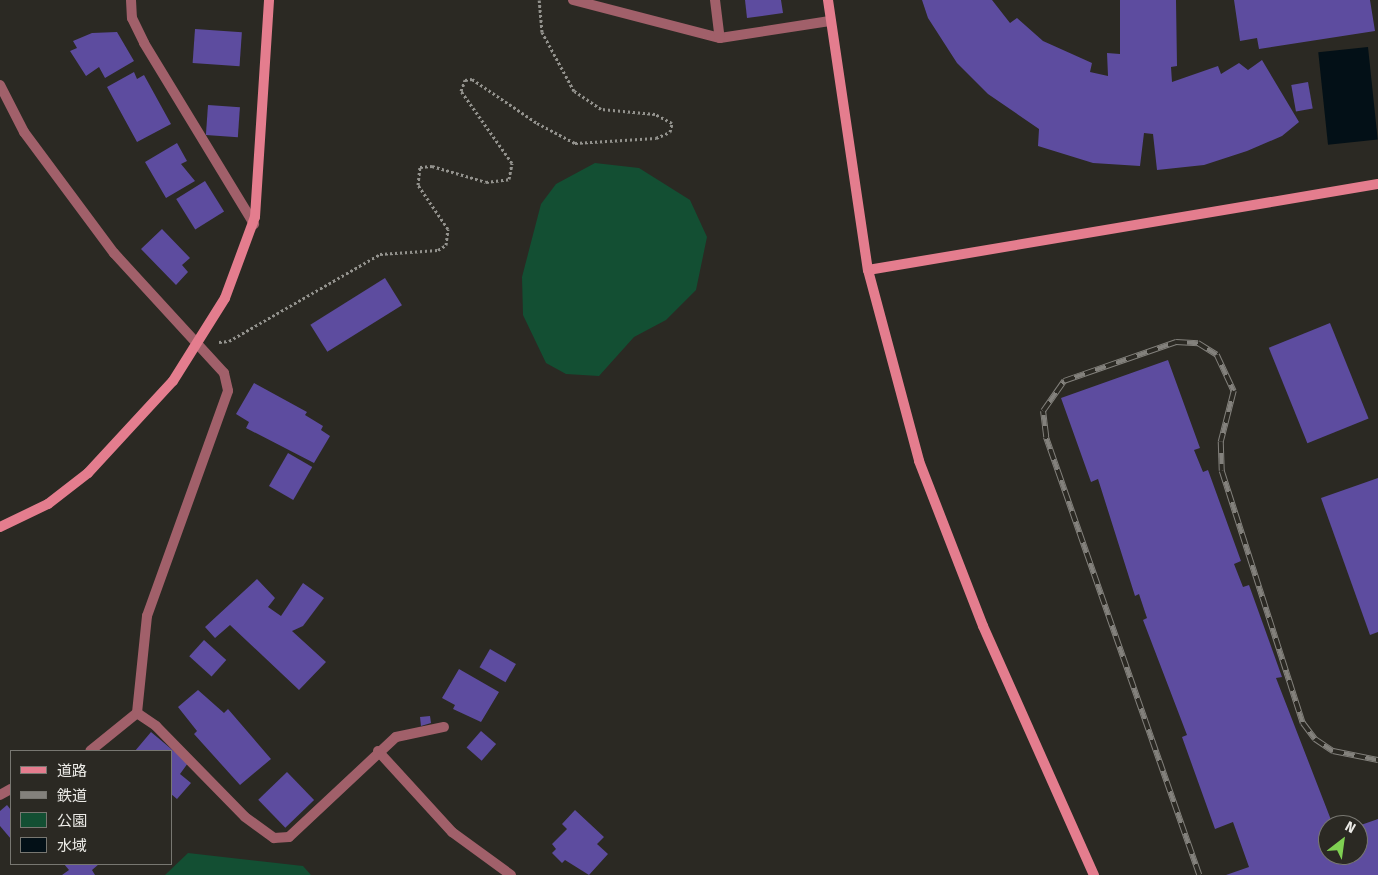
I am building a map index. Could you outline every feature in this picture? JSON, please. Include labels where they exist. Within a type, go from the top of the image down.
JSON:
[{"type":"street","points":[[131,0],[132,18],[144,43],[254,224]]},
{"type":"street","points":[[0,527],[48,504],[88,473],[147,413],[199,344],[225,298],[254,224],[262,161],[269,0]]},
{"type":"street","points":[[573,0],[720,38],[830,21]]},
{"type":"street","points":[[715,0],[720,38]]},
{"type":"street","points":[[828,0],[868,270],[919,461],[983,626],[1094,875]]},
{"type":"street","points":[[0,85],[24,132],[114,253],[224,373],[228,391],[147,616],[137,713],[91,750]]},
{"type":"street","points":[[868,270],[1378,184]]},
{"type":"street","points":[[137,713],[156,726],[245,817],[274,838],[289,836],[378,751],[396,737],[444,727]]},
{"type":"street","points":[[378,751],[452,832],[511,875]]},
{"type":"path","points":[[199,344],[229,341],[380,254],[438,250],[446,245],[448,229],[418,185],[420,167],[432,166],[486,182],[508,179],[512,171],[505,149],[461,91],[465,80],[472,78],[536,123],[575,143],[656,138],[670,132],[672,123],[656,114],[601,109],[574,91],[542,32],[539,0]]},
{"type":"green space","points":[[595,163],[639,168],[690,200],[707,237],[696,290],[666,320],[634,337],[599,376],[566,374],[546,363],[523,315],[522,277],[541,204],[556,184]]},
{"type":"green space","points":[[188,853],[303,866],[311,875],[165,875]]},
{"type":"water","points":[[1368,47],[1378,139],[1328,145],[1318,52]]},
{"type":"building","points":[[745,0],[781,0],[783,13],[747,18]]},
{"type":"building","points":[[922,0],[992,0],[1010,23],[1017,18],[1043,41],[1092,63],[1090,72],[1108,76],[1107,53],[1120,54],[1120,0],[1176,0],[1177,66],[1171,67],[1172,82],[1218,66],[1221,74],[1239,63],[1248,70],[1262,60],[1299,122],[1282,136],[1247,151],[1204,165],[1157,170],[1153,134],[1144,133],[1140,166],[1093,163],[1038,146],[1039,129],[988,94],[957,63],[928,18]]},
{"type":"building","points":[[1234,0],[1370,0],[1375,31],[1259,49],[1257,38],[1240,41]]},
{"type":"building","points":[[195,29],[242,32],[240,66],[193,63]]},
{"type":"building","points":[[117,32],[134,61],[105,78],[99,67],[86,76],[70,51],[77,48],[73,41],[92,33]]},
{"type":"building","points":[[134,72],[137,79],[144,75],[171,124],[137,142],[107,87]]},
{"type":"building","points":[[1308,82],[1313,109],[1296,112],[1291,85]]},
{"type":"building","points":[[208,105],[240,107],[238,137],[206,135]]},
{"type":"building","points":[[177,143],[187,161],[181,164],[195,181],[166,198],[145,162]]},
{"type":"building","points":[[205,181],[224,212],[195,230],[176,199]]},
{"type":"building","points":[[162,229],[190,258],[182,265],[188,272],[176,285],[141,249]]},
{"type":"building","points":[[385,278],[402,305],[327,352],[310,325]]},
{"type":"building","points":[[1330,323],[1369,418],[1307,443],[1269,348]]},
{"type":"building","points":[[1168,360],[1200,448],[1194,450],[1203,472],[1208,470],[1241,561],[1234,564],[1243,587],[1249,585],[1282,677],[1276,678],[1329,815],[1318,815],[1318,865],[1368,865],[1368,822],[1378,819],[1378,875],[1226,875],[1249,867],[1233,822],[1215,829],[1182,737],[1187,735],[1143,620],[1147,618],[1139,594],[1135,596],[1098,479],[1091,482],[1061,398]]},
{"type":"building","points":[[254,383],[307,412],[305,415],[323,426],[321,430],[330,436],[314,463],[246,428],[249,422],[236,414]]},
{"type":"building","points":[[288,453],[312,467],[293,500],[269,486]]},
{"type":"building","points":[[1378,478],[1378,632],[1370,635],[1321,498]]},
{"type":"building","points":[[257,579],[275,598],[268,607],[281,616],[303,583],[324,598],[303,626],[292,631],[326,662],[299,690],[230,625],[215,638],[205,627]]},
{"type":"building","points":[[204,640],[226,660],[212,676],[189,656]]},
{"type":"building","points":[[490,649],[516,664],[505,682],[480,667]]},
{"type":"building","points":[[459,669],[499,692],[481,722],[453,709],[455,705],[442,698]]},
{"type":"building","points":[[198,690],[224,713],[228,709],[271,759],[240,785],[194,734],[197,731],[178,707]]},
{"type":"building","points":[[430,716],[431,723],[421,726],[420,717]]},
{"type":"building","points":[[481,731],[496,744],[482,761],[467,748]]},
{"type":"building","points":[[151,732],[188,763],[180,774],[191,783],[177,799],[172,795],[172,750],[136,750]]},
{"type":"building","points":[[287,772],[314,800],[285,828],[258,800]]},
{"type":"building","points":[[7,805],[10,809],[10,838],[0,826],[0,811]]},
{"type":"building","points":[[575,810],[604,837],[597,844],[608,854],[589,875],[565,860],[562,863],[552,853],[556,849],[552,844],[567,829],[562,824]]},
{"type":"building","points":[[65,865],[98,865],[92,870],[95,875],[62,875],[69,870]]},
{"type":"railway","points":[[1199,875],[1046,437],[1043,411],[1064,381],[1176,342],[1198,343],[1217,355],[1234,391],[1221,442],[1222,471],[1303,723],[1315,739],[1333,751],[1378,760]]}]
